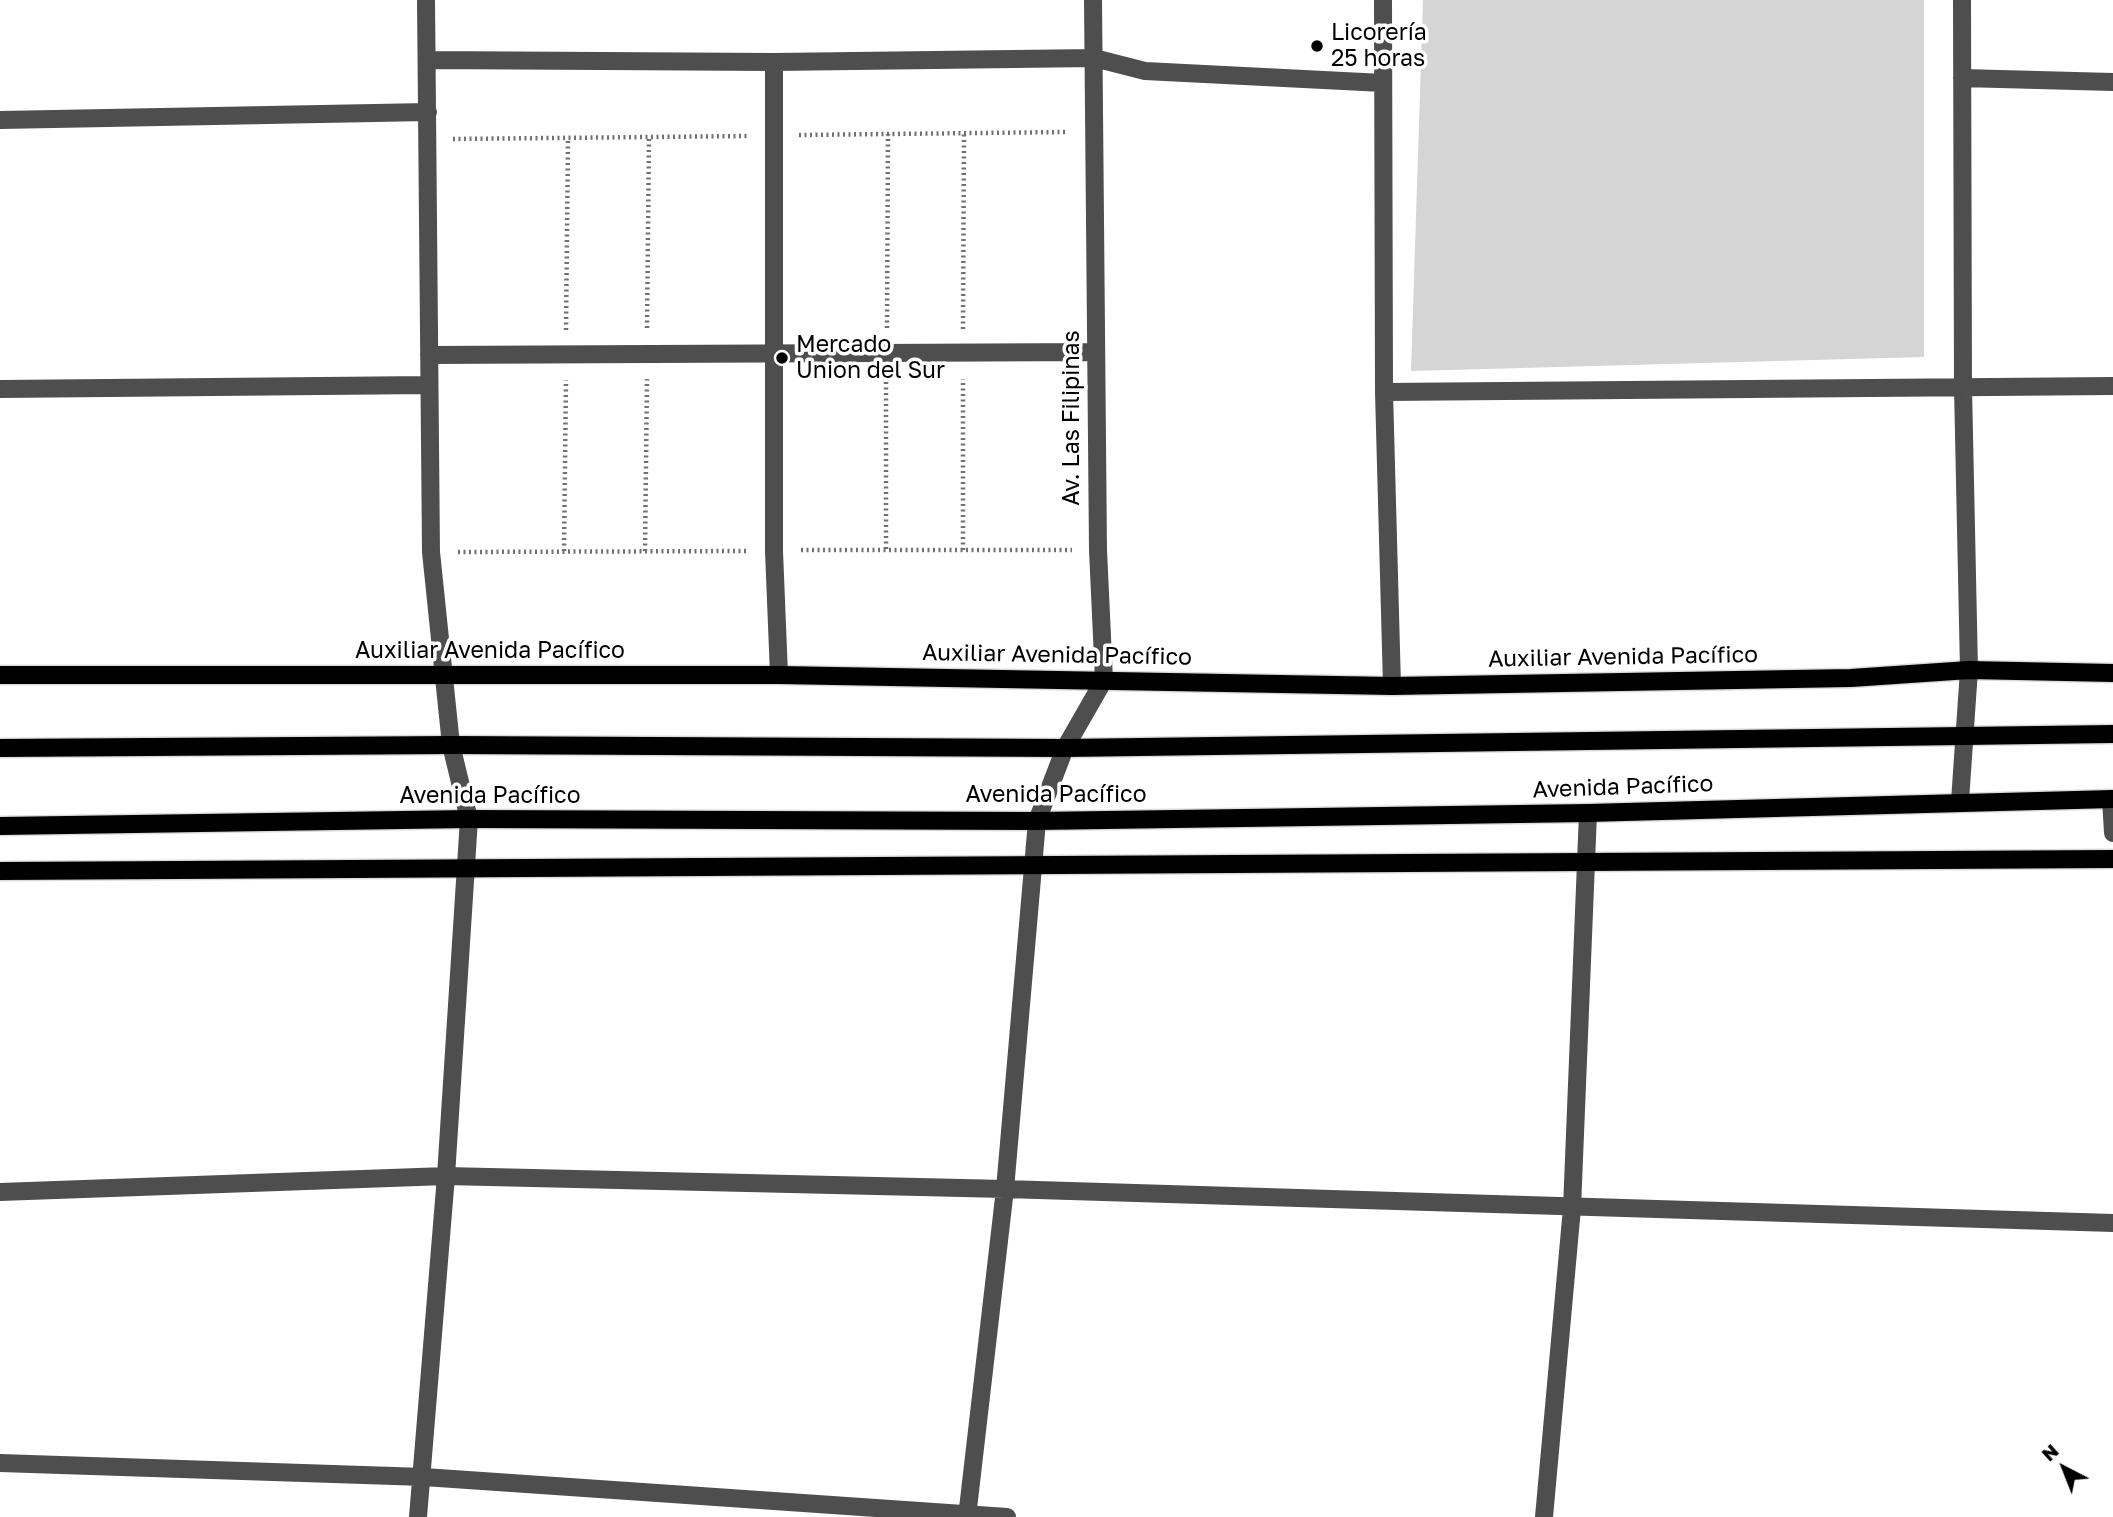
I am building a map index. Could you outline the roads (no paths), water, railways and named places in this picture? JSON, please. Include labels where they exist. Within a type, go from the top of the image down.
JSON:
[{"type":"main road","name":"Auxiliar Avenida Pacífico","points":[[0,674],[779,675],[1392,686],[1851,678],[1969,670],[2113,673]]},
{"type":"main road","name":"Avenida Pacífico","points":[[0,748],[451,745],[1065,748],[2113,734]]},
{"type":"main road","name":"Avenida Pacífico","points":[[0,826],[469,819],[1037,821],[1588,813],[2112,799]]},
{"type":"main road","points":[[0,870],[2113,859]]},
{"type":"street","points":[[418,1517],[424,1478],[469,819],[451,745],[446,676],[431,552],[426,0]]},
{"type":"street","name":"Av. Las Filipinas","points":[[1093,0],[1098,550],[1104,681]]},
{"type":"street","points":[[1382,0],[1384,392],[1392,686]]},
{"type":"street","points":[[1959,801],[1969,670],[1962,387],[1962,0]]},
{"type":"street","points":[[427,60],[774,62],[1094,58],[1145,71],[1383,83]]},
{"type":"street","points":[[774,62],[774,551],[779,675]]},
{"type":"street","points":[[1962,78],[2113,82]]},
{"type":"street","points":[[0,120],[428,112]]},
{"type":"street","points":[[429,355],[774,356],[1096,352]]},
{"type":"street","points":[[0,389],[429,385]]},
{"type":"street","points":[[1384,392],[2113,386]]},
{"type":"street","points":[[967,1516],[1005,1189],[1037,821],[1065,748],[1104,681]]},
{"type":"street","points":[[2112,799],[2113,833]]},
{"type":"street","points":[[1544,1517],[1572,1208],[1588,813]]},
{"type":"street","points":[[0,1192],[446,1176],[1005,1189],[2113,1223]]},
{"type":"street","points":[[0,1463],[424,1478],[1007,1517]]},
{"type":"place","name":"Licorería 25 horas","points":[[1317,46]]},
{"type":"place","name":"Mercado Union del Sur","points":[[782,358]]}]
